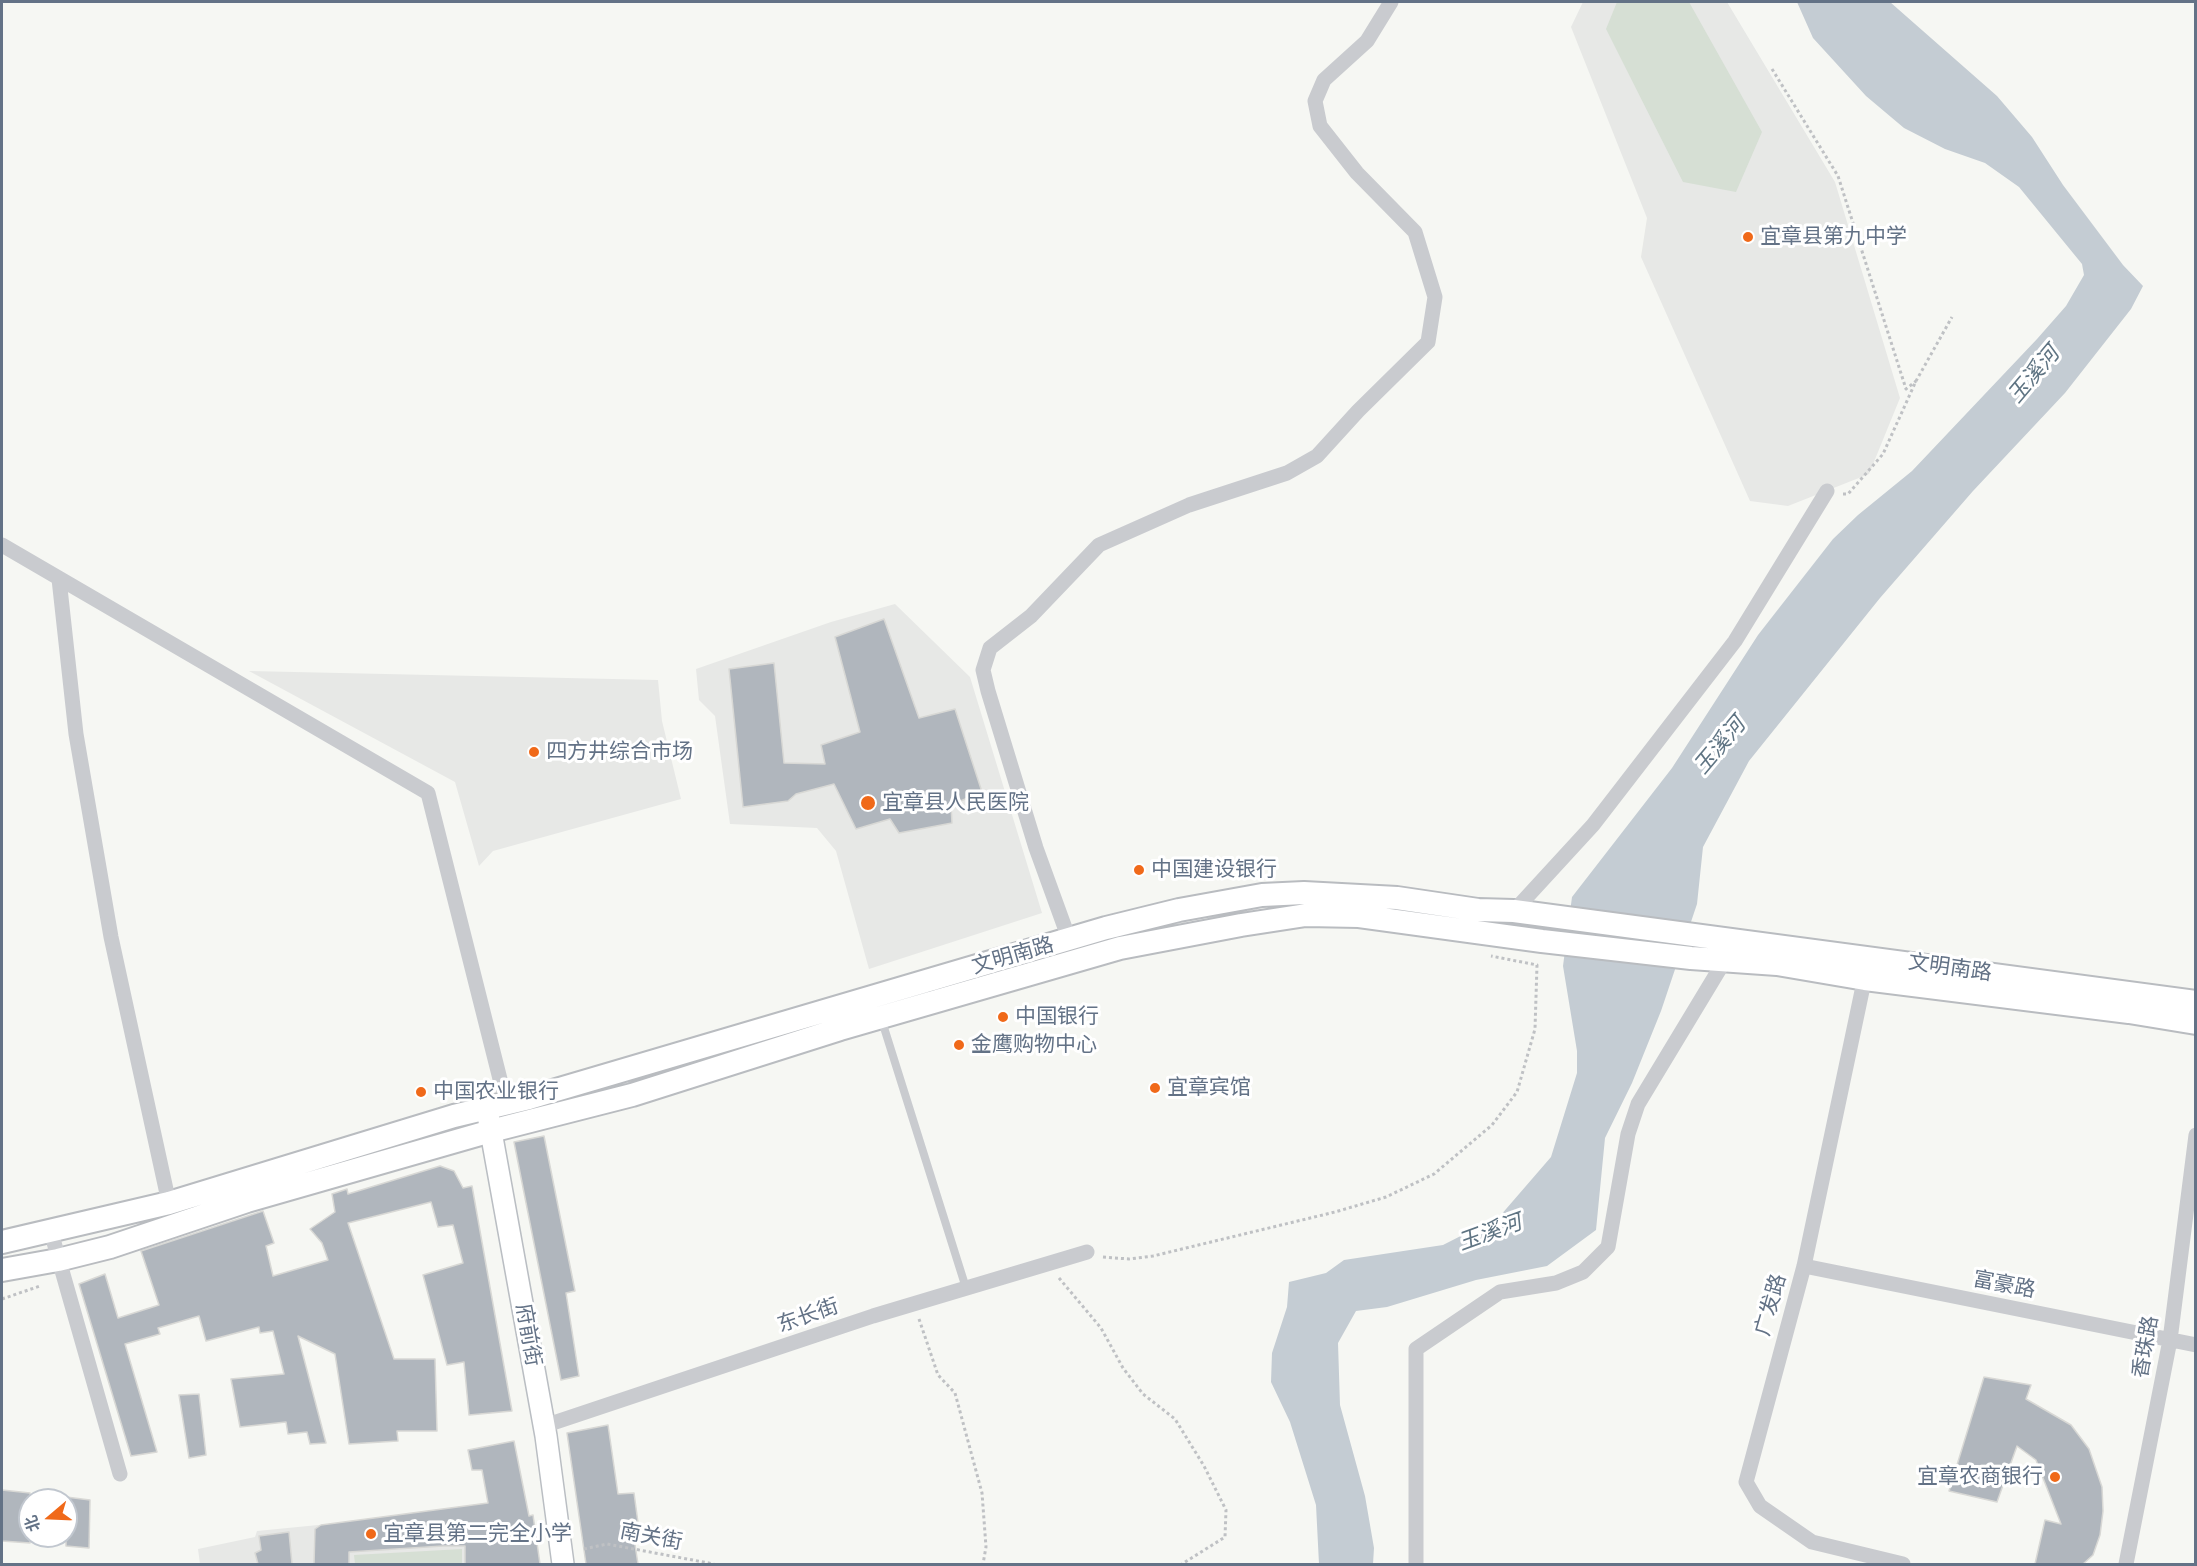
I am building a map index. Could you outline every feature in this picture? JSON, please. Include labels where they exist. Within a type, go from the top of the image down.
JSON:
[{"type":"main road","name":"文明南路","points":[[2,1242],[169,1203],[486,1107],[529,1098],[1069,939],[1179,910],[1262,895],[1304,893],[1397,898],[1478,910],[1514,911],[1738,939],[1867,968],[2196,1002]]},
{"type":"main road","points":[[2,1270],[60,1269],[110,1247],[247,1201],[491,1131],[632,1095],[829,1032],[881,1019],[1120,948],[1306,915],[1359,916],[1475,933],[1691,958],[1867,968],[2196,1023]]},
{"type":"street","points":[[1069,939],[1036,848],[983,670],[990,648],[1031,616],[1099,545],[1189,505],[1287,473],[1317,456],[1428,342],[1435,297],[1415,232],[1357,173],[1320,126],[1315,101],[1324,80],[1366,41],[1391,2]]},
{"type":"street","points":[[1514,911],[1593,825],[1735,641],[1827,491]]},
{"type":"street","points":[[2,545],[428,793],[502,1087]]},
{"type":"street","points":[[59,579],[76,734],[111,938],[169,1203]]},
{"type":"street","points":[[1416,1564],[1416,1349],[1500,1292],[1556,1283],[1584,1272],[1608,1247],[1628,1134],[1638,1104],[1738,939]]},
{"type":"street","name":"广发路","points":[[1867,968],[1804,1266],[1746,1482],[1760,1506],[1812,1542],[1903,1564]]},
{"type":"street","name":"府前街","points":[[486,1107],[544,1426],[563,1564]]},
{"type":"street","name":"香珠路","points":[[2126,1564],[2170,1340],[2196,1135]]},
{"type":"street","points":[[51,1232],[120,1474]]},
{"type":"street","name":"东长街","points":[[544,1426],[914,1304],[1087,1252]]},
{"type":"street","name":"富豪路","points":[[1804,1266],[2196,1345]]},
{"type":"lane","points":[[874,997],[966,1288]]},
{"type":"path","points":[[1772,69],[1838,176],[1906,388],[1916,381]]},
{"type":"path","points":[[1827,491],[1848,494],[1883,454],[1916,381],[1952,317]]},
{"type":"path","points":[[1087,1252],[1108,1258],[1153,1256],[1345,1209],[1386,1197],[1434,1174],[1492,1125],[1517,1092],[1535,1029],[1537,965],[1502,959],[1478,950],[1475,933]]},
{"type":"path","points":[[1043,1265],[1073,1293],[1101,1328],[1123,1368],[1143,1394],[1176,1419],[1226,1510],[1225,1537],[1182,1564]]},
{"type":"path","points":[[2,1299],[60,1269]]},
{"type":"path","points":[[914,1304],[938,1375],[955,1394],[982,1493],[986,1547],[983,1564]]},
{"type":"path","name":"南关街","points":[[584,1549],[607,1544],[714,1564]]},
{"type":"shaded area","name":"宜章县第九中学","points":[[1583,2],[1727,2],[1835,182],[1900,398],[1869,474],[1788,506],[1750,501],[1641,257],[1647,218],[1571,27]]},
{"type":"shaded area","points":[[1617,2],[1689,2],[1762,132],[1736,192],[1683,182],[1606,29]]},
{"type":"shaded area","name":"宜章县人民医院","points":[[895,604],[970,677],[1042,913],[869,969],[836,851],[817,828],[730,824],[715,716],[699,700],[696,669],[831,622]]},
{"type":"shaded area","name":"四方井综合市场","points":[[249,671],[658,680],[662,721],[681,799],[493,851],[479,866],[455,782]]},
{"type":"shaded area","name":"宜章县第二完全小学","points":[[484,1504],[488,1564],[200,1564],[198,1549],[255,1537],[257,1531],[359,1521]]},
{"type":"shaded area","points":[[462,1549],[462,1564],[355,1564],[354,1555]]},
{"type":"water","name":"玉溪河","points":[[1797,2],[1890,2],[1997,96],[2032,137],[2063,185],[2123,265],[2143,286],[2131,309],[2065,393],[1973,491],[1880,598],[1749,761],[1703,847],[1697,904],[1661,1011],[1632,1083],[1605,1138],[1596,1230],[1547,1266],[1476,1280],[1387,1307],[1356,1311],[1338,1343],[1340,1405],[1365,1496],[1374,1548],[1373,1564],[1319,1564],[1316,1505],[1290,1422],[1271,1382],[1272,1353],[1287,1307],[1289,1282],[1326,1273],[1344,1260],[1443,1245],[1500,1216],[1551,1157],[1577,1073],[1577,1051],[1563,966],[1572,897],[1672,768],[1758,635],[1833,539],[1858,515],[1912,471],[2066,306],[2084,275],[2082,264],[2019,187],[1985,163],[1945,149],[1904,128],[1866,96],[1813,38]]},
{"type":"building","points":[[884,619],[919,718],[955,709],[982,792],[951,805],[952,823],[899,833],[890,819],[856,829],[834,784],[796,794],[788,801],[743,807],[729,669],[774,663],[784,763],[825,764],[821,745],[860,732],[835,637]]},
{"type":"building","points":[[544,1136],[575,1291],[566,1293],[579,1376],[561,1380],[514,1142]]},
{"type":"building","points":[[440,1166],[454,1171],[463,1188],[472,1186],[512,1411],[469,1415],[464,1362],[447,1365],[423,1275],[463,1263],[453,1225],[438,1227],[431,1202],[348,1223],[394,1359],[435,1359],[437,1431],[397,1431],[398,1441],[349,1444],[335,1354],[298,1336],[326,1443],[310,1444],[307,1432],[288,1434],[286,1422],[240,1427],[231,1379],[284,1374],[273,1331],[260,1333],[259,1327],[206,1341],[199,1316],[158,1328],[160,1334],[125,1344],[157,1452],[131,1456],[79,1284],[105,1274],[118,1318],[159,1305],[141,1251],[263,1211],[274,1243],[266,1246],[273,1276],[328,1260],[322,1243],[310,1229],[335,1212],[332,1194],[347,1189],[348,1194]]},
{"type":"building","points":[[1984,1377],[2031,1385],[2026,1399],[2071,1425],[2089,1449],[2102,1487],[2103,1511],[2100,1535],[2093,1555],[2083,1564],[2035,1564],[2045,1520],[2061,1524],[2036,1460],[2017,1446],[1997,1502],[1949,1491]]},
{"type":"building","points":[[199,1394],[206,1455],[189,1458],[179,1395]]},
{"type":"building","points":[[608,1425],[618,1494],[634,1493],[639,1530],[633,1532],[638,1564],[586,1564],[567,1433]]},
{"type":"building","points":[[514,1441],[529,1516],[533,1515],[540,1564],[465,1564],[465,1546],[443,1546],[349,1552],[349,1564],[314,1564],[315,1529],[321,1525],[488,1503],[482,1470],[472,1470],[468,1450]]},
{"type":"building","points":[[2,1490],[18,1492],[18,1542],[2,1541]]},
{"type":"building","points":[[78,1498],[90,1500],[89,1548],[78,1547]]},
{"type":"building","points":[[289,1532],[292,1564],[258,1564],[255,1553],[261,1550],[259,1536]]},
{"type":"place","name":"宜章县第九中学","points":[[1748,237]]},
{"type":"place","name":"四方井综合市场","points":[[534,752]]},
{"type":"place","name":"宜章县人民医院","points":[[868,803]]},
{"type":"place","name":"中国建设银行","points":[[1139,870]]},
{"type":"place","name":"中国银行","points":[[1003,1017]]},
{"type":"place","name":"金鹰购物中心","points":[[959,1045]]},
{"type":"place","name":"宜章宾馆","points":[[1155,1088]]},
{"type":"place","name":"中国农业银行","points":[[421,1092]]},
{"type":"place","name":"宜章农商银行","points":[[2055,1477]]},
{"type":"place","name":"宜章县第二完全小学","points":[[371,1534]]}]
